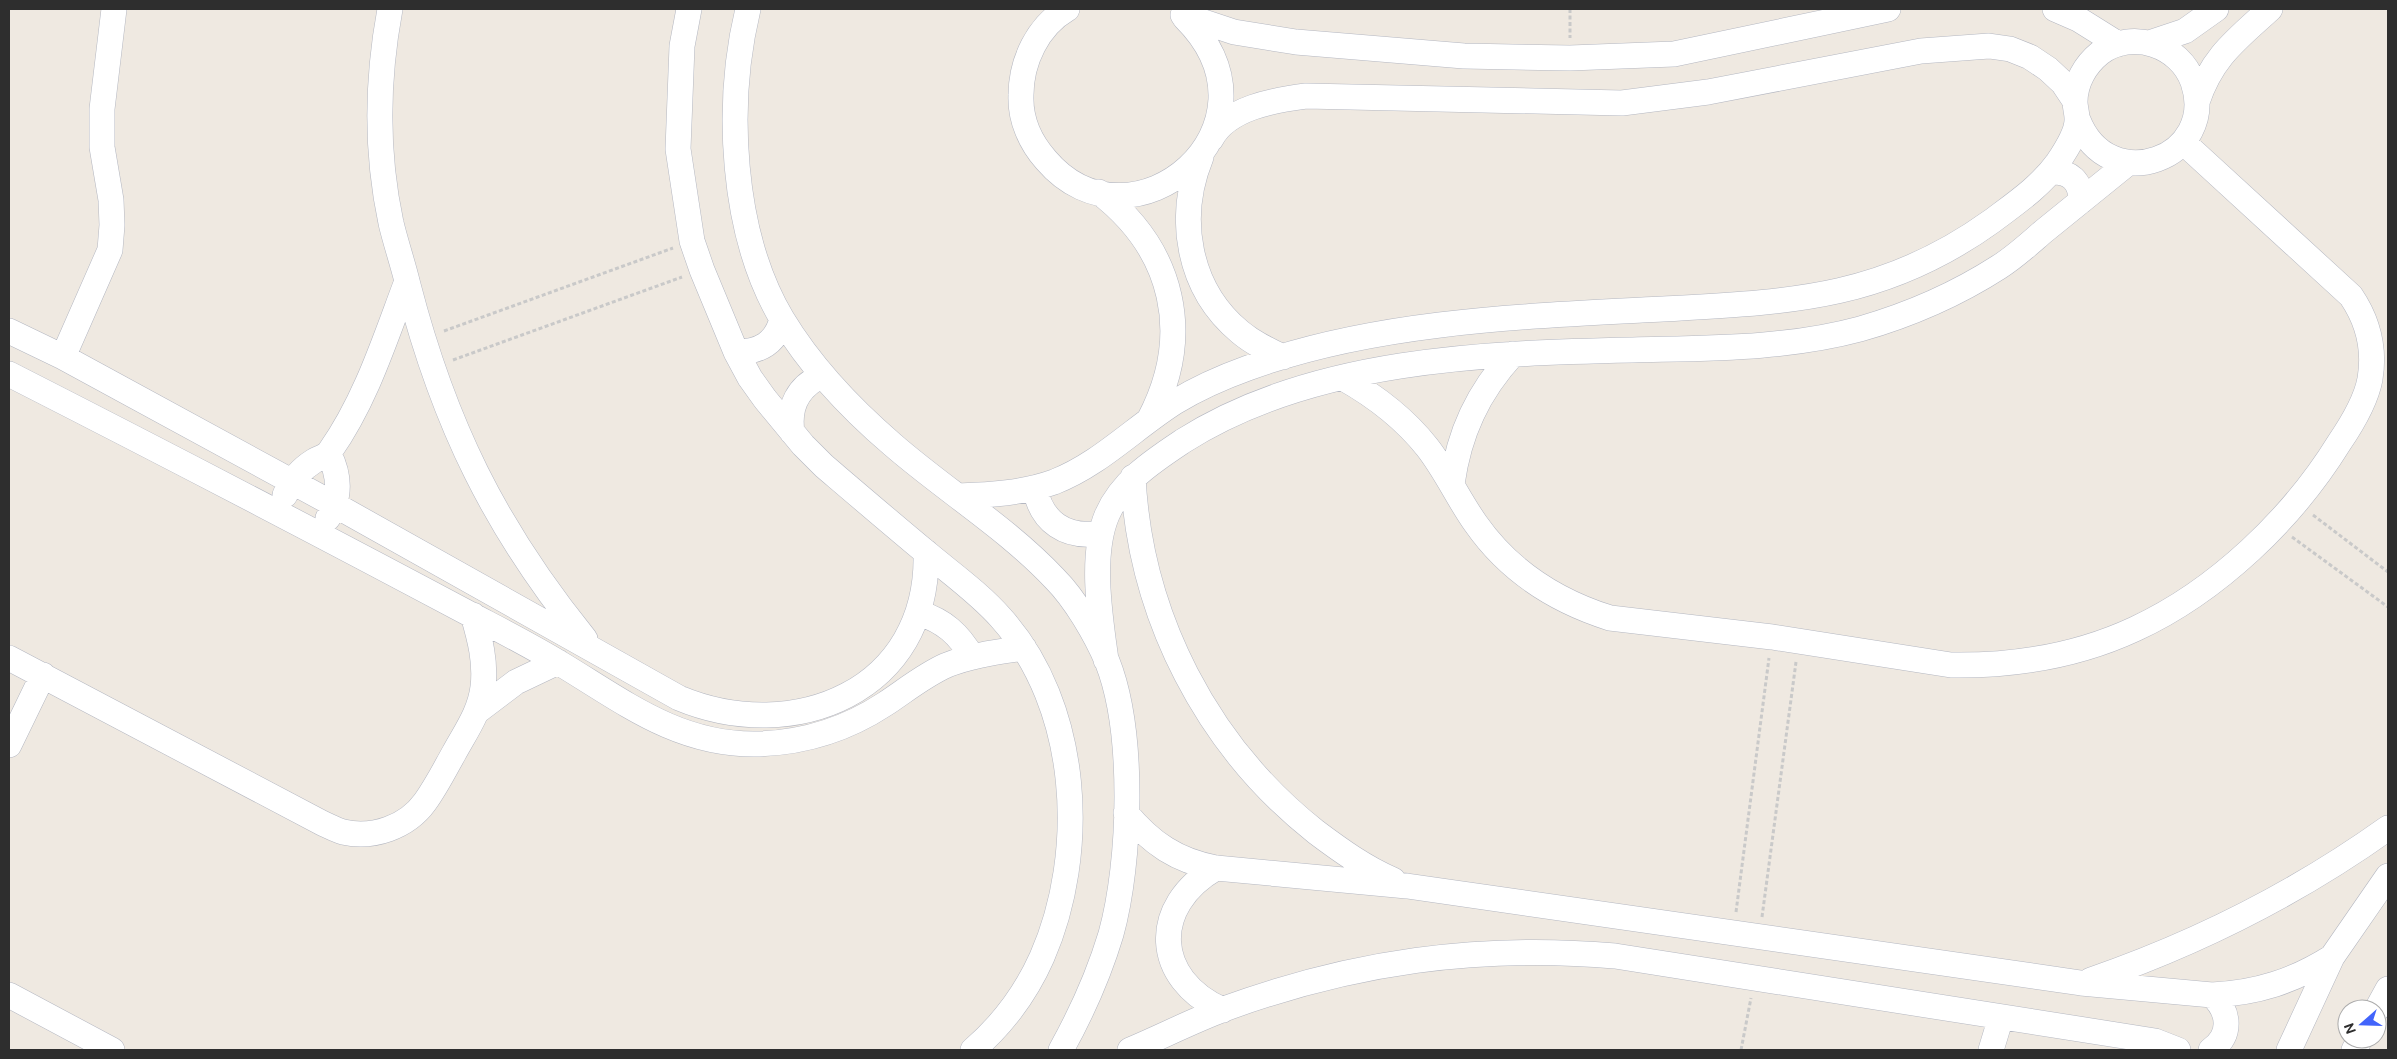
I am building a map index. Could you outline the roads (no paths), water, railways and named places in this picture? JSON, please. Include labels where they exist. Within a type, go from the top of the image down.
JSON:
[{"type":"street","points":[[63,356],[110,250],[111,208],[102,147],[102,110],[114,9]]},
{"type":"street","points":[[390,9],[384,40],[380,101],[382,162],[391,222],[422,339],[455,429],[483,488],[511,537],[553,599],[594,650]]},
{"type":"street","points":[[688,9],[682,46],[678,149],[692,241],[736,352],[765,400],[824,466],[1002,618],[1038,670],[1049,694],[1062,745],[1069,814],[1065,876],[1052,931],[1030,980],[1000,1023],[972,1050]]},
{"type":"street","points":[[748,9],[738,59],[735,92],[736,160],[747,226],[768,291],[782,319],[821,376],[892,445],[959,496],[1057,581],[1082,616],[1106,660]]},
{"type":"street","points":[[1068,9],[1040,33],[1024,66],[1021,102],[1030,137],[1051,166],[1073,182],[1099,192],[1118,195],[1138,193],[1157,188],[1175,179],[1190,167],[1207,145],[1217,126],[1269,103],[1296,98],[1325,96],[1622,103],[1708,92],[1921,51],[1989,46],[2010,49],[2030,57],[2048,69],[2063,83],[2087,138],[2101,152],[2118,161],[2139,164],[2158,160],[2172,152],[2183,142],[2193,124],[2197,102],[2204,83],[2220,57],[2270,9]]},
{"type":"street","points":[[1178,12],[1234,32],[1296,42],[1464,56],[1570,58],[1674,54],[1888,9]]},
{"type":"street","points":[[2056,9],[2078,19],[2118,44]]},
{"type":"street","points":[[2149,43],[2185,31],[2216,9]]},
{"type":"street","points":[[1178,12],[1199,32],[1207,44],[1219,72],[1221,95],[1218,118],[1194,174],[1188,199],[1190,248],[1197,272],[1208,295],[1222,315],[1240,333],[1260,347],[1283,358]]},
{"type":"street","points":[[959,496],[996,495],[1035,488],[1053,482],[1089,465],[1174,403],[1200,388],[1254,365],[1348,339],[1458,324],[1566,314],[1770,303],[1840,292],[1882,279],[1949,248],[2014,205],[2051,172],[2068,145],[2076,111],[2080,80],[2088,66],[2099,54],[2118,44],[2128,42],[2149,43],[2168,51],[2183,64],[2193,82],[2197,102]]},
{"type":"street","points":[[1343,378],[1380,401],[1413,431],[1452,484],[1476,524],[1502,555],[1533,582],[1570,604],[1610,618],[1772,637],[1951,665],[2006,664],[2060,655],[2112,639],[2166,613],[2242,558],[2297,503],[2323,469],[2347,432],[2366,393],[2372,364],[2369,335],[2365,322],[2351,296],[2183,142]]},
{"type":"street","points":[[1043,1050],[1067,1040],[1100,968],[1111,933],[1126,842],[1125,766],[1121,716],[1106,660],[1099,597],[1100,533],[1117,496],[1133,478],[1197,432],[1232,414],[1269,399],[1343,378],[1406,366],[1513,354],[1764,345],[1823,338],[1860,329],[1932,303],[2001,266],[2128,163]]},
{"type":"street","points":[[2051,172],[2067,174],[2074,179],[2079,186],[2081,201]]},
{"type":"street","points":[[1099,192],[1126,216],[1144,238],[1164,276],[1170,297],[1173,326],[1171,362],[1166,383],[1147,422]]},
{"type":"street","points":[[280,512],[284,496],[292,482],[305,468],[329,454],[353,414],[373,372],[407,281]]},
{"type":"street","points":[[736,352],[754,351],[763,348],[776,335],[782,319]]},
{"type":"street","points":[[9,331],[63,356],[335,505],[679,698],[699,706],[743,716],[787,714],[831,702],[870,680],[888,665],[900,649],[919,613],[924,593],[926,552]]},
{"type":"street","points":[[1452,484],[1460,443],[1467,423],[1487,386],[1513,354]]},
{"type":"street","points":[[9,374],[280,512],[473,615],[558,662],[632,709],[671,728],[712,740],[755,744],[799,739],[844,726],[878,708],[932,673],[972,657],[1024,648]]},
{"type":"street","points":[[792,432],[790,422],[794,403],[805,386],[821,376]]},
{"type":"street","points":[[315,531],[327,520],[335,505],[338,479],[329,454]]},
{"type":"street","points":[[1133,478],[1135,513],[1140,542],[1155,601],[1177,657],[1210,716],[1262,782],[1306,823],[1354,859],[1380,875],[1407,886]]},
{"type":"street","points":[[1035,488],[1037,501],[1043,513],[1057,526],[1074,534],[1088,535],[1100,533]]},
{"type":"street","points":[[919,613],[931,617],[951,629],[960,637],[972,657]]},
{"type":"street","points":[[9,658],[322,824],[343,832],[366,834],[388,830],[408,819],[425,803],[479,710],[484,662],[480,638],[473,615]]},
{"type":"street","points":[[479,710],[516,682],[558,662]]},
{"type":"street","points":[[9,745],[43,675]]},
{"type":"street","points":[[1126,813],[1140,830],[1162,848],[1195,864],[1216,868],[1407,886],[2081,983],[2212,994],[2249,992],[2284,983],[2332,957]]},
{"type":"street","points":[[2081,983],[2165,953],[2246,915],[2324,871],[2388,828]]},
{"type":"street","points":[[1216,868],[1198,878],[1184,893],[1174,911],[1169,931],[1176,971],[1188,988],[1204,1001],[1222,1010]]},
{"type":"street","points":[[2290,1050],[2332,957],[2388,876]]},
{"type":"street","points":[[1130,1050],[1222,1010],[1298,985],[1369,968],[1427,958],[1497,952],[1576,952],[1615,956],[2155,1041],[2178,1050]]},
{"type":"street","points":[[2211,1050],[2224,1036],[2227,1025],[2226,1013],[2212,994]]},
{"type":"street","points":[[9,995],[112,1050]]},
{"type":"street","points":[[1991,1050],[2001,1017]]}]
